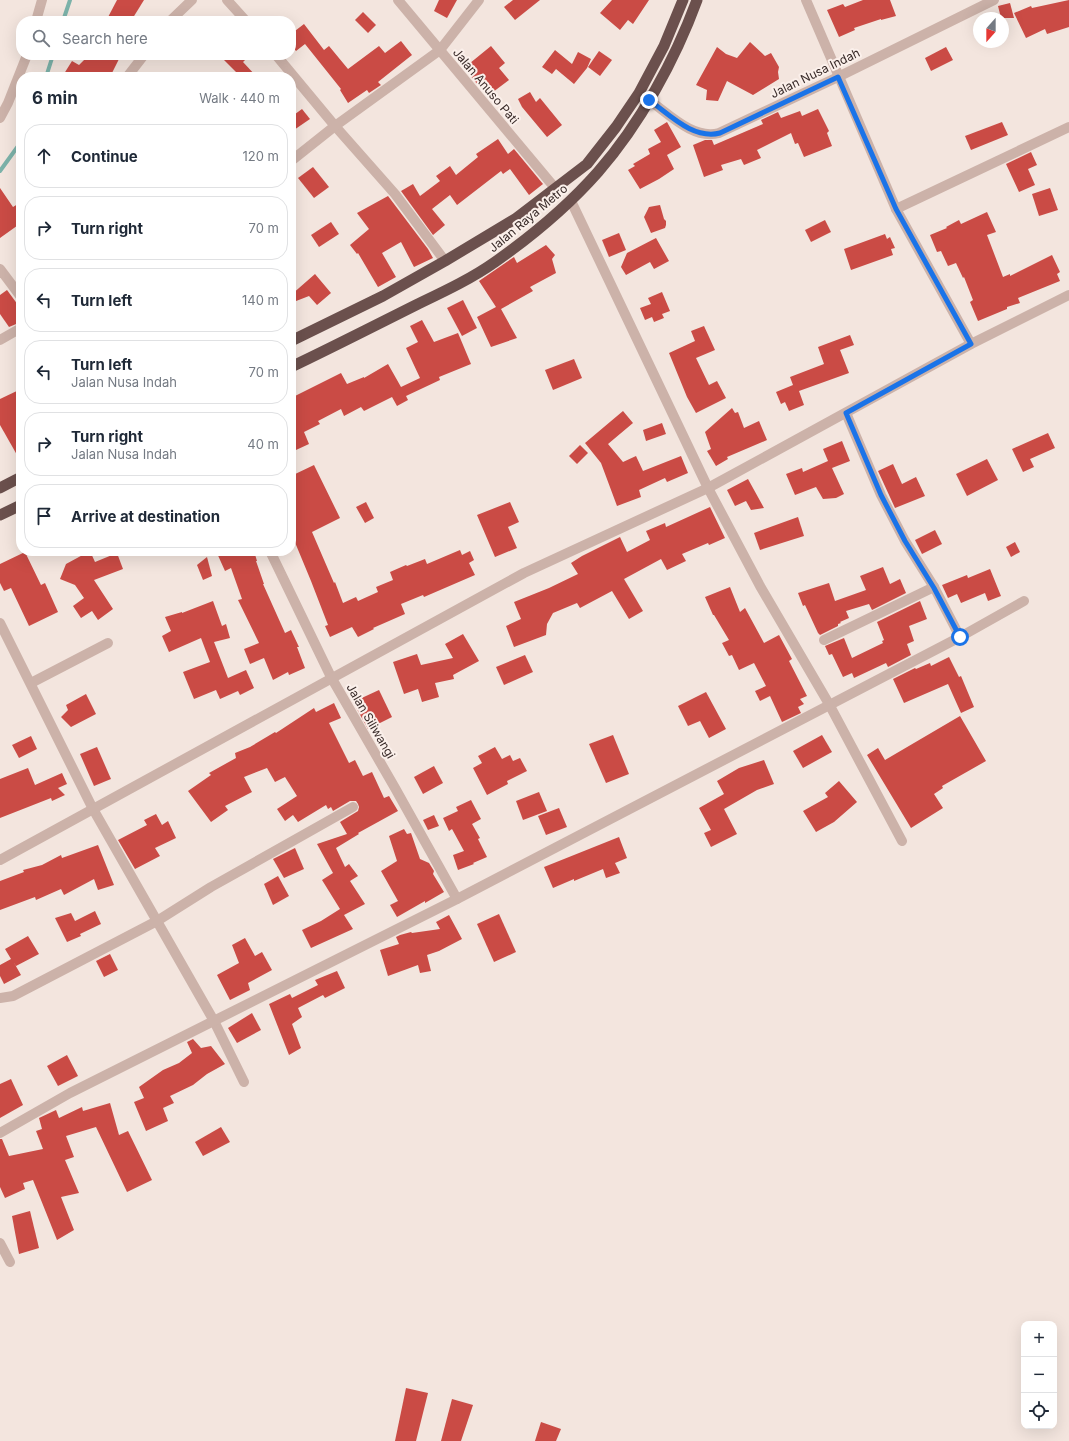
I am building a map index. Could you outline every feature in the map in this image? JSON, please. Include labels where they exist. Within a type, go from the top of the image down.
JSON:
[{"type":"highway","points":[[296,339],[382,296],[445,261],[515,219],[587,164],[616,127],[639,93],[664,46],[683,0]]},
{"type":"highway","name":"Jalan Raya Metro","points":[[296,365],[461,283],[495,262],[537,230],[571,201],[598,172],[627,134],[649,100],[674,57],[697,0]]},
{"type":"highway","points":[[0,488],[16,480]]},
{"type":"highway","points":[[0,515],[16,507]]},
{"type":"street","points":[[37,16],[42,0]]},
{"type":"street","points":[[175,16],[192,0]]},
{"type":"street","points":[[227,0],[241,16]]},
{"type":"street","name":"Jalan Anuso Pati","points":[[398,0],[555,188]]},
{"type":"street","points":[[296,157],[335,126],[440,50],[479,0]]},
{"type":"street","points":[[806,0],[896,209],[971,344]]},
{"type":"street","name":"Jalan Nusa Indah","points":[[649,100],[690,130],[699,134],[712,135],[720,133],[994,0]]},
{"type":"street","points":[[20,72],[25,60]]},
{"type":"street","points":[[132,72],[140,60]]},
{"type":"street","points":[[280,60],[290,72]]},
{"type":"street","points":[[296,79],[395,194],[445,261]]},
{"type":"street","points":[[0,118],[16,83]]},
{"type":"street","points":[[896,209],[1069,127]]},
{"type":"street","points":[[571,201],[708,488],[760,586],[829,704],[902,841]]},
{"type":"street","points":[[0,269],[16,290]]},
{"type":"street","points":[[0,860],[331,677],[524,573],[708,488],[971,344],[1069,295]]},
{"type":"street","points":[[0,340],[16,331]]},
{"type":"street","points":[[846,413],[881,495],[905,541],[934,588],[960,637]]},
{"type":"street","name":"Jalan Siliwangi","points":[[272,556],[331,677],[396,788],[457,899]]},
{"type":"street","points":[[824,640],[934,588]]},
{"type":"street","points":[[0,1133],[70,1093],[457,899],[960,637],[1024,601]]},
{"type":"street","points":[[0,623],[93,809],[214,1021],[244,1082]]},
{"type":"street","points":[[31,683],[108,643]]},
{"type":"street","points":[[0,998],[12,996],[157,921],[211,887],[353,807]]},
{"type":"street","points":[[0,1243],[10,1262]]},
{"type":"building","points":[[117,0],[144,0],[134,16],[109,16]]},
{"type":"building","points":[[439,0],[457,0],[447,18],[434,11]]},
{"type":"building","points":[[513,0],[540,0],[515,20],[504,7]]},
{"type":"building","points":[[612,0],[649,0],[633,24],[628,20],[620,30],[600,13]]},
{"type":"building","points":[[863,0],[890,0],[896,16],[881,19],[854,28],[855,30],[839,37],[827,10],[843,4],[845,7]]},
{"type":"building","points":[[1069,0],[1069,27],[1047,34],[1045,29],[1026,38],[1014,13],[1031,6],[1032,8]]},
{"type":"building","points":[[1010,3],[1014,18],[1009,18],[1009,12],[1000,12],[998,6]]},
{"type":"building","points":[[363,12],[376,25],[368,33],[355,20]]},
{"type":"building","points":[[304,24],[324,50],[329,46],[348,69],[379,46],[385,53],[401,41],[412,55],[378,82],[381,85],[369,93],[367,90],[348,103],[340,90],[341,89],[305,44],[296,51],[296,30]]},
{"type":"building","points":[[750,42],[765,56],[771,53],[779,67],[779,79],[753,95],[727,81],[718,101],[706,100],[707,90],[696,85],[717,47],[726,54],[737,58]]},
{"type":"building","points":[[491,46],[505,63],[499,68],[509,80],[493,92],[484,80],[478,85],[464,68]]},
{"type":"building","points":[[946,47],[953,60],[931,71],[925,58]]},
{"type":"building","points":[[555,50],[572,64],[578,52],[591,59],[587,68],[574,84],[556,69],[552,74],[542,67]]},
{"type":"building","points":[[599,51],[612,60],[600,76],[588,67]]},
{"type":"building","points":[[84,60],[118,60],[112,72],[65,72],[72,61],[79,65]]},
{"type":"building","points":[[224,60],[245,60],[243,62],[252,72],[236,72]]},
{"type":"building","points":[[530,92],[536,102],[540,98],[562,125],[547,137],[522,107],[518,99]]},
{"type":"building","points":[[302,109],[310,119],[296,129],[296,113]]},
{"type":"building","points":[[818,109],[829,131],[827,133],[832,146],[804,157],[798,143],[795,144],[791,133],[757,150],[761,158],[744,165],[741,159],[721,165],[723,170],[704,177],[693,145],[705,140],[712,140],[714,145],[763,124],[761,120],[778,112],[781,118],[800,111],[802,116]]},
{"type":"building","points":[[667,122],[681,147],[667,155],[674,169],[640,189],[628,170],[635,166],[633,164],[650,154],[648,149],[661,142],[654,130]]},
{"type":"building","points":[[1002,122],[1008,135],[971,150],[965,136]]},
{"type":"building","points":[[498,139],[508,154],[514,149],[543,184],[529,195],[510,169],[503,174],[501,171],[457,205],[450,195],[432,209],[445,225],[433,235],[401,191],[413,184],[420,196],[440,181],[436,176],[450,166],[456,175],[478,157],[476,154]]},
{"type":"building","points":[[1031,152],[1037,165],[1028,169],[1035,185],[1019,192],[1006,164]]},
{"type":"building","points":[[313,167],[329,187],[314,198],[298,178]]},
{"type":"building","points":[[0,188],[13,207],[16,205],[16,227],[0,238]]},
{"type":"building","points":[[1050,188],[1058,210],[1039,216],[1032,194]]},
{"type":"building","points":[[388,196],[428,249],[433,258],[414,267],[401,242],[382,253],[396,277],[378,287],[358,253],[357,254],[350,245],[369,229],[357,213]]},
{"type":"building","points":[[660,205],[666,225],[665,228],[651,233],[644,217],[649,207]]},
{"type":"building","points":[[987,212],[996,232],[987,235],[1003,277],[1010,274],[1010,276],[1052,255],[1060,272],[1057,274],[1060,281],[1018,298],[1020,303],[1007,307],[1007,309],[978,321],[970,302],[973,300],[964,277],[963,278],[956,263],[948,266],[941,251],[937,252],[930,235],[947,228],[946,227],[959,220],[961,224]]},
{"type":"building","points":[[825,220],[831,232],[811,242],[805,230]]},
{"type":"building","points":[[331,222],[339,234],[319,247],[311,235]]},
{"type":"building","points":[[619,233],[626,250],[609,257],[602,240]]},
{"type":"building","points":[[885,234],[887,239],[890,237],[895,248],[891,249],[893,255],[851,270],[844,249]]},
{"type":"building","points":[[656,238],[669,261],[654,269],[650,262],[626,275],[621,267],[627,253]]},
{"type":"building","points":[[546,245],[555,255],[552,259],[556,273],[530,287],[533,291],[501,309],[517,338],[491,347],[477,317],[496,307],[479,281],[514,257],[517,263]]},
{"type":"building","points":[[315,274],[331,293],[317,305],[309,296],[296,301],[296,291]]},
{"type":"building","points":[[7,290],[16,302],[16,324],[9,327],[0,314],[0,295]]},
{"type":"building","points":[[662,292],[670,311],[662,314],[664,318],[654,322],[652,317],[645,320],[640,308],[651,304],[648,298]]},
{"type":"building","points":[[463,300],[477,328],[462,336],[447,308]]},
{"type":"building","points":[[422,320],[434,342],[458,333],[471,364],[439,377],[440,380],[406,396],[408,400],[397,406],[392,397],[364,411],[361,407],[344,416],[341,409],[318,421],[320,424],[304,432],[309,444],[296,450],[296,396],[341,373],[347,384],[364,378],[388,364],[401,387],[420,378],[406,348],[418,342],[410,326]]},
{"type":"building","points":[[704,326],[715,350],[696,358],[709,385],[717,381],[726,398],[696,413],[687,397],[669,353],[695,341],[691,331]]},
{"type":"building","points":[[850,335],[854,345],[840,350],[849,373],[799,391],[804,405],[789,411],[785,402],[781,404],[776,392],[793,385],[790,377],[824,364],[818,347]]},
{"type":"building","points":[[574,359],[582,378],[553,390],[545,370]]},
{"type":"building","points":[[16,391],[16,453],[0,425],[0,399]]},
{"type":"building","points":[[732,408],[735,413],[738,412],[744,428],[759,421],[767,440],[727,457],[728,459],[716,466],[707,451],[711,449],[705,432]]},
{"type":"building","points":[[623,411],[633,423],[608,444],[623,462],[636,456],[643,471],[681,456],[688,473],[667,482],[665,478],[639,490],[641,497],[617,506],[601,463],[585,443]]},
{"type":"building","points":[[662,423],[666,434],[646,441],[643,430]]},
{"type":"building","points":[[1048,433],[1055,448],[1030,459],[1034,467],[1023,472],[1012,449]]},
{"type":"building","points":[[842,441],[850,461],[832,468],[844,494],[836,498],[823,499],[816,487],[795,495],[786,474],[802,468],[803,472],[828,461],[823,449]]},
{"type":"building","points":[[580,445],[588,453],[577,464],[569,456]]},
{"type":"building","points":[[987,459],[998,480],[967,496],[956,474]]},
{"type":"building","points":[[893,464],[902,484],[916,477],[925,496],[895,508],[878,471]]},
{"type":"building","points":[[314,465],[340,518],[312,532],[343,603],[356,597],[358,601],[378,592],[376,587],[393,580],[390,572],[425,559],[427,564],[460,550],[462,555],[470,551],[474,560],[469,563],[475,575],[424,597],[423,595],[401,604],[405,614],[373,628],[374,629],[358,637],[352,627],[330,637],[325,626],[328,625],[296,545],[296,474]]},
{"type":"building","points":[[748,479],[764,508],[751,510],[746,501],[735,506],[727,490]]},
{"type":"building","points":[[366,502],[374,518],[365,523],[356,507]]},
{"type":"building","points":[[510,502],[519,522],[508,527],[517,548],[495,557],[477,515]]},
{"type":"building","points":[[710,507],[725,538],[709,545],[708,543],[682,554],[686,561],[667,570],[661,559],[624,579],[643,611],[629,619],[612,591],[580,608],[577,603],[553,613],[547,624],[546,635],[514,647],[506,626],[521,619],[514,602],[549,588],[578,574],[571,563],[620,537],[627,552],[650,540],[646,531],[665,523],[666,527]]},
{"type":"building","points":[[798,517],[804,536],[760,550],[754,533]]},
{"type":"building","points":[[935,530],[942,544],[922,554],[915,540]]},
{"type":"building","points":[[1015,542],[1020,552],[1011,557],[1006,547]]},
{"type":"building","points":[[17,556],[27,556],[41,585],[45,583],[58,612],[29,626],[11,588],[4,591],[0,583],[0,564]]},
{"type":"building","points":[[81,556],[92,556],[95,562],[110,556],[118,556],[123,569],[94,580],[113,609],[98,620],[92,611],[81,618],[73,606],[84,598],[75,585],[60,579],[66,564]]},
{"type":"building","points":[[218,556],[256,556],[263,584],[285,633],[291,630],[299,647],[297,647],[305,668],[289,675],[288,672],[273,680],[264,658],[250,664],[244,649],[259,643],[238,600],[242,599],[231,568],[225,571]]},
{"type":"building","points":[[207,557],[212,576],[203,580],[197,565]]},
{"type":"building","points":[[883,567],[890,584],[900,579],[906,593],[872,610],[869,604],[846,611],[849,618],[840,622],[841,623],[838,624],[838,626],[820,635],[805,605],[803,606],[798,593],[829,583],[835,601],[866,590],[860,576]]},
{"type":"building","points":[[990,569],[1001,596],[988,601],[985,593],[961,603],[957,594],[948,598],[942,585],[967,575],[968,578]]},
{"type":"building","points":[[730,587],[740,612],[745,608],[764,643],[779,635],[792,659],[789,661],[807,696],[800,699],[804,704],[798,707],[801,713],[782,722],[770,696],[760,701],[755,691],[766,686],[754,663],[739,670],[732,655],[729,656],[722,643],[729,640],[713,615],[705,597]]},
{"type":"building","points":[[213,601],[222,626],[226,624],[230,638],[214,642],[228,678],[246,670],[254,688],[240,695],[238,691],[220,699],[216,690],[194,699],[183,672],[210,662],[201,638],[169,652],[162,636],[171,631],[165,617],[182,613]]},
{"type":"building","points":[[920,601],[927,619],[909,626],[914,641],[907,644],[911,655],[888,667],[886,663],[854,678],[852,673],[843,677],[832,654],[829,655],[825,646],[844,638],[852,658],[883,643],[882,641],[884,640],[877,622]]},
{"type":"building","points":[[463,634],[479,661],[453,675],[454,679],[435,683],[439,697],[422,702],[418,689],[404,694],[393,662],[417,654],[421,665],[453,658],[445,644]]},
{"type":"building","points":[[525,655],[533,672],[504,685],[496,667]]},
{"type":"building","points":[[949,657],[959,677],[961,676],[974,707],[961,713],[948,684],[904,703],[893,679],[915,668],[916,669],[930,663],[931,666]]},
{"type":"building","points":[[379,690],[392,717],[368,729],[353,702]]},
{"type":"building","points":[[706,692],[726,729],[709,738],[700,721],[688,726],[678,706]]},
{"type":"building","points":[[86,694],[96,714],[71,727],[61,717],[68,710],[66,705]]},
{"type":"building","points":[[334,703],[341,718],[329,723],[349,763],[355,760],[363,776],[372,772],[384,798],[389,796],[398,811],[358,833],[359,834],[336,848],[345,867],[349,864],[358,876],[350,881],[365,904],[344,915],[353,929],[311,948],[302,930],[321,921],[340,909],[322,880],[333,873],[317,844],[347,834],[340,822],[358,811],[359,807],[356,801],[350,801],[333,811],[331,807],[328,809],[326,805],[298,822],[293,815],[285,821],[277,809],[297,796],[285,777],[275,782],[267,768],[244,777],[252,792],[225,806],[228,810],[211,822],[188,791],[211,775],[209,773],[236,758],[235,753],[250,747],[275,732],[276,733],[314,708],[316,712]]},
{"type":"building","points":[[960,716],[986,761],[942,786],[943,788],[934,794],[943,808],[911,828],[867,755],[878,748],[885,760]]},
{"type":"building","points":[[613,735],[629,774],[606,783],[589,744]]},
{"type":"building","points":[[822,735],[832,752],[803,768],[793,751]]},
{"type":"building","points":[[31,736],[37,749],[19,758],[12,745]]},
{"type":"building","points":[[97,747],[111,779],[94,786],[80,754]]},
{"type":"building","points":[[495,747],[502,759],[510,755],[513,761],[520,758],[527,771],[507,781],[508,784],[487,795],[473,768],[482,763],[478,756]]},
{"type":"building","points":[[764,760],[774,784],[757,790],[724,809],[737,834],[711,847],[704,833],[711,830],[699,808],[724,794],[717,781],[739,768]]},
{"type":"building","points":[[434,766],[443,783],[423,794],[414,777]]},
{"type":"building","points":[[28,768],[35,785],[62,773],[67,784],[58,788],[65,795],[52,801],[51,798],[0,818],[0,779]]},
{"type":"building","points":[[839,781],[857,802],[834,822],[816,832],[803,811],[828,797],[825,793]]},
{"type":"building","points":[[539,792],[547,811],[523,820],[516,801]]},
{"type":"building","points":[[471,800],[481,819],[472,824],[480,838],[478,839],[487,857],[458,870],[453,855],[464,851],[452,829],[449,831],[443,818],[458,811],[456,807]]},
{"type":"building","points":[[559,808],[567,827],[546,835],[538,816]]},
{"type":"building","points":[[156,814],[162,825],[168,821],[176,838],[155,848],[160,856],[135,869],[118,840],[147,825],[144,820]]},
{"type":"building","points":[[434,815],[439,826],[428,830],[423,820]]},
{"type":"building","points":[[404,829],[407,834],[411,833],[420,859],[429,863],[434,871],[433,874],[444,892],[397,917],[390,905],[398,901],[381,871],[397,861],[389,836]]},
{"type":"building","points":[[619,837],[627,858],[615,863],[620,873],[606,878],[603,869],[553,888],[544,867]]},
{"type":"building","points":[[98,845],[114,885],[98,890],[94,879],[64,895],[61,889],[36,900],[35,897],[0,910],[0,881],[24,872],[23,870],[42,865],[61,855],[62,858]]},
{"type":"building","points":[[295,848],[304,869],[284,878],[273,859]]},
{"type":"building","points":[[278,876],[289,896],[273,905],[264,884]]},
{"type":"building","points":[[95,911],[101,924],[80,934],[81,936],[67,942],[55,918],[71,913],[75,921]]},
{"type":"building","points":[[499,914],[516,952],[494,962],[477,924]]},
{"type":"building","points":[[449,915],[462,939],[439,951],[427,955],[431,971],[420,973],[418,965],[388,976],[380,950],[399,944],[396,937],[400,935],[411,932],[440,929],[436,922]]},
{"type":"building","points":[[28,936],[39,954],[16,966],[13,961],[21,975],[4,984],[0,976],[0,965],[11,959],[5,949]]},
{"type":"building","points":[[245,938],[255,956],[262,952],[272,970],[248,983],[250,990],[230,1000],[217,975],[239,963],[232,945]]},
{"type":"building","points":[[110,954],[118,970],[104,977],[96,961]]},
{"type":"building","points":[[337,971],[345,988],[325,998],[323,995],[298,1008],[302,1017],[292,1024],[301,1048],[289,1055],[269,1004],[290,994],[292,998],[318,985],[315,980]]},
{"type":"building","points":[[252,1013],[261,1030],[237,1043],[228,1028]]},
{"type":"building","points":[[193,1039],[201,1048],[211,1046],[225,1064],[207,1074],[193,1085],[170,1096],[174,1103],[163,1108],[168,1121],[146,1131],[134,1102],[144,1098],[139,1087],[163,1070],[179,1063],[192,1053],[187,1042]]},
{"type":"building","points":[[67,1055],[78,1076],[58,1086],[47,1066]]},
{"type":"building","points":[[11,1079],[23,1105],[0,1118],[0,1084]]},
{"type":"building","points":[[110,1103],[119,1135],[128,1131],[152,1180],[127,1192],[96,1127],[66,1136],[74,1157],[65,1160],[79,1193],[61,1197],[74,1230],[57,1240],[33,1180],[23,1183],[25,1189],[5,1198],[0,1187],[0,1139],[2,1139],[9,1156],[43,1149],[36,1131],[42,1129],[39,1118],[56,1110],[59,1118],[82,1107],[83,1111]]},
{"type":"building","points":[[221,1127],[230,1142],[203,1156],[195,1142]]},
{"type":"building","points":[[30,1211],[39,1248],[19,1254],[12,1216]]},
{"type":"building","points":[[406,1388],[428,1393],[416,1441],[395,1441]]},
{"type":"building","points":[[452,1399],[473,1405],[461,1441],[441,1441]]},
{"type":"building","points":[[541,1422],[561,1429],[556,1441],[535,1441]]},
{"type":"waterway","points":[[65,16],[70,0]]},
{"type":"waterway","points":[[48,72],[51,60]]},
{"type":"waterway","points":[[0,171],[16,149]]},
{"type":"route","points":[[649,100],[690,130],[699,134],[712,135],[720,133],[838,77],[896,209],[971,344],[846,413],[881,495],[905,541],[934,588],[960,637]]}]
